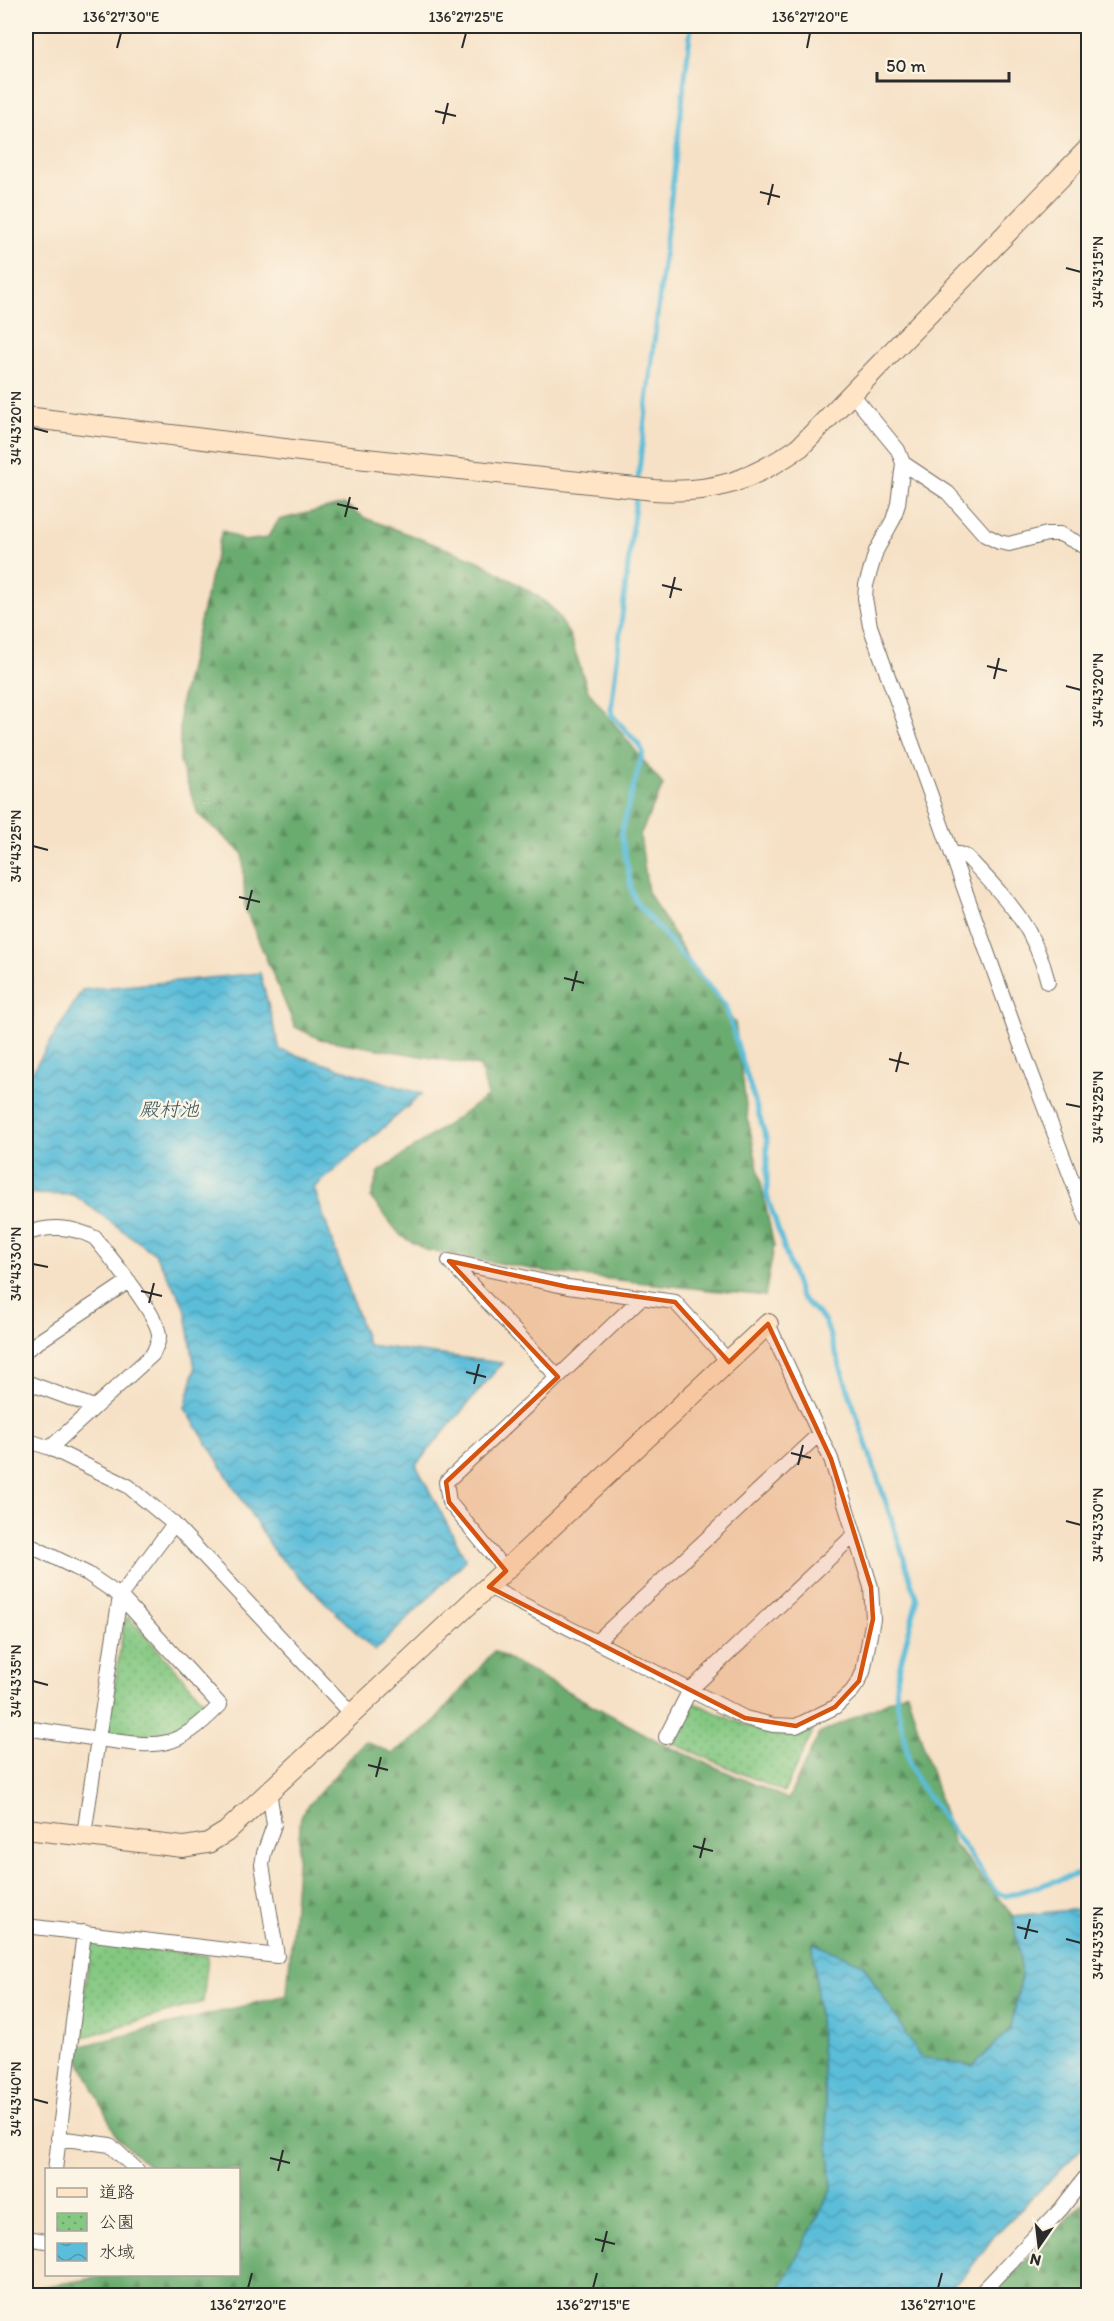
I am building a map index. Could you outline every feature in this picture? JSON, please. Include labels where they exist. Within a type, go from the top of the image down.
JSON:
[{"type":"street","points":[[26,417],[357,458],[678,492],[716,487],[745,479],[800,447],[1089,149]]},
{"type":"street","points":[[852,394],[898,450],[903,463],[898,504],[893,520],[876,551],[866,585],[866,604],[870,626],[1014,1027],[1089,1222]]},
{"type":"street","points":[[903,463],[948,493],[985,535],[999,542],[1009,544],[1047,534],[1060,534],[1089,548]]},
{"type":"street","points":[[952,855],[959,854],[966,857],[1012,905],[1042,956],[1048,982]]},
{"type":"street","points":[[26,1234],[50,1227],[88,1234],[95,1238],[129,1281],[157,1326],[159,1336],[153,1354],[50,1448]]},
{"type":"street","points":[[558,1377],[448,1261],[568,1287],[675,1302],[729,1362]]},
{"type":"street","points":[[26,1350],[129,1281]]},
{"type":"street","points":[[506,1571],[449,1503],[446,1482],[641,1299]]},
{"type":"street","points":[[26,1829],[183,1847],[208,1843],[226,1832],[768,1324],[831,1459],[871,1587],[873,1619],[863,1672],[852,1691],[835,1707],[796,1726],[772,1725],[745,1718],[489,1587]]},
{"type":"street","points":[[26,1382],[94,1407]]},
{"type":"street","points":[[596,1642],[819,1434]]},
{"type":"street","points":[[26,1440],[50,1448],[128,1485],[174,1524],[351,1713]]},
{"type":"street","points":[[84,1835],[120,1596],[174,1524]]},
{"type":"street","points":[[666,1737],[690,1690],[854,1535]]},
{"type":"street","points":[[26,1560],[27,1544],[88,1574],[120,1596],[220,1705],[207,1718],[171,1743],[149,1746],[26,1728]]},
{"type":"street","points":[[26,1926],[277,1956],[262,1865],[274,1825],[269,1790]]},
{"type":"street","points":[[55,2168],[84,1932]]},
{"type":"street","points":[[58,2138],[110,2145],[136,2168]]},
{"type":"street","points":[[978,2295],[1053,2217],[1089,2174]]},
{"type":"street","points":[[26,2238],[45,2240]]},
{"type":"highlighted area","points":[[449,1261],[568,1287],[675,1302],[729,1362],[768,1324],[831,1459],[871,1587],[873,1619],[859,1681],[835,1707],[796,1726],[745,1718],[489,1587],[506,1571],[449,1502],[446,1482],[558,1377]]},
{"type":"green space","points":[[344,504],[365,518],[479,561],[539,597],[555,611],[570,636],[588,691],[663,785],[640,835],[648,892],[693,967],[735,1023],[748,1120],[774,1247],[765,1296],[554,1273],[426,1250],[401,1236],[371,1198],[379,1172],[488,1096],[480,1066],[320,1039],[295,1027],[245,908],[243,854],[198,814],[180,762],[180,705],[222,530],[244,541],[267,538],[279,520]]},
{"type":"green space","points":[[26,925],[28,927],[33,1025],[26,1033]]},
{"type":"green space","points":[[128,1617],[204,1701],[206,1707],[182,1725],[163,1734],[142,1736],[112,1734],[108,1729],[124,1624]]},
{"type":"green space","points":[[494,1651],[665,1745],[788,1799],[819,1734],[907,1692],[953,1843],[1013,1916],[1022,1974],[1011,2028],[974,2066],[920,2058],[863,1964],[813,1943],[832,2189],[777,2295],[26,2296],[26,2290],[105,2276],[240,2276],[240,2168],[151,2168],[117,2137],[74,2048],[287,1995],[301,1814],[365,1741],[392,1754],[430,1727]]},
{"type":"green space","points":[[695,1703],[738,1722],[767,1731],[797,1734],[813,1731],[784,1792],[670,1742],[690,1704]]},
{"type":"green space","points":[[95,1943],[208,1956],[203,2002],[77,2039],[91,1946]]},
{"type":"green space","points":[[1088,2198],[1088,2295],[990,2295]]},
{"type":"water","name":"殿村池","points":[[260,973],[280,1050],[422,1094],[314,1188],[368,1345],[502,1363],[416,1465],[466,1560],[375,1651],[275,1553],[185,1408],[195,1369],[185,1307],[155,1254],[74,1195],[26,1194],[26,1082],[82,990]]},
{"type":"water","points":[[1088,1908],[1088,2142],[995,2235],[966,2274],[939,2295],[777,2295],[832,2189],[813,1943],[863,1964],[920,2057],[973,2066],[1011,2028],[1022,1974],[1013,1916]]},
{"type":"waterway","points":[[691,26],[611,710],[612,715],[643,752],[621,833],[632,891],[636,902],[725,1005],[767,1141],[767,1196],[800,1296],[825,1321],[890,1515],[917,1600],[896,1685],[897,1703],[910,1765],[918,1782],[996,1892],[1006,1896],[1088,1871]]}]
